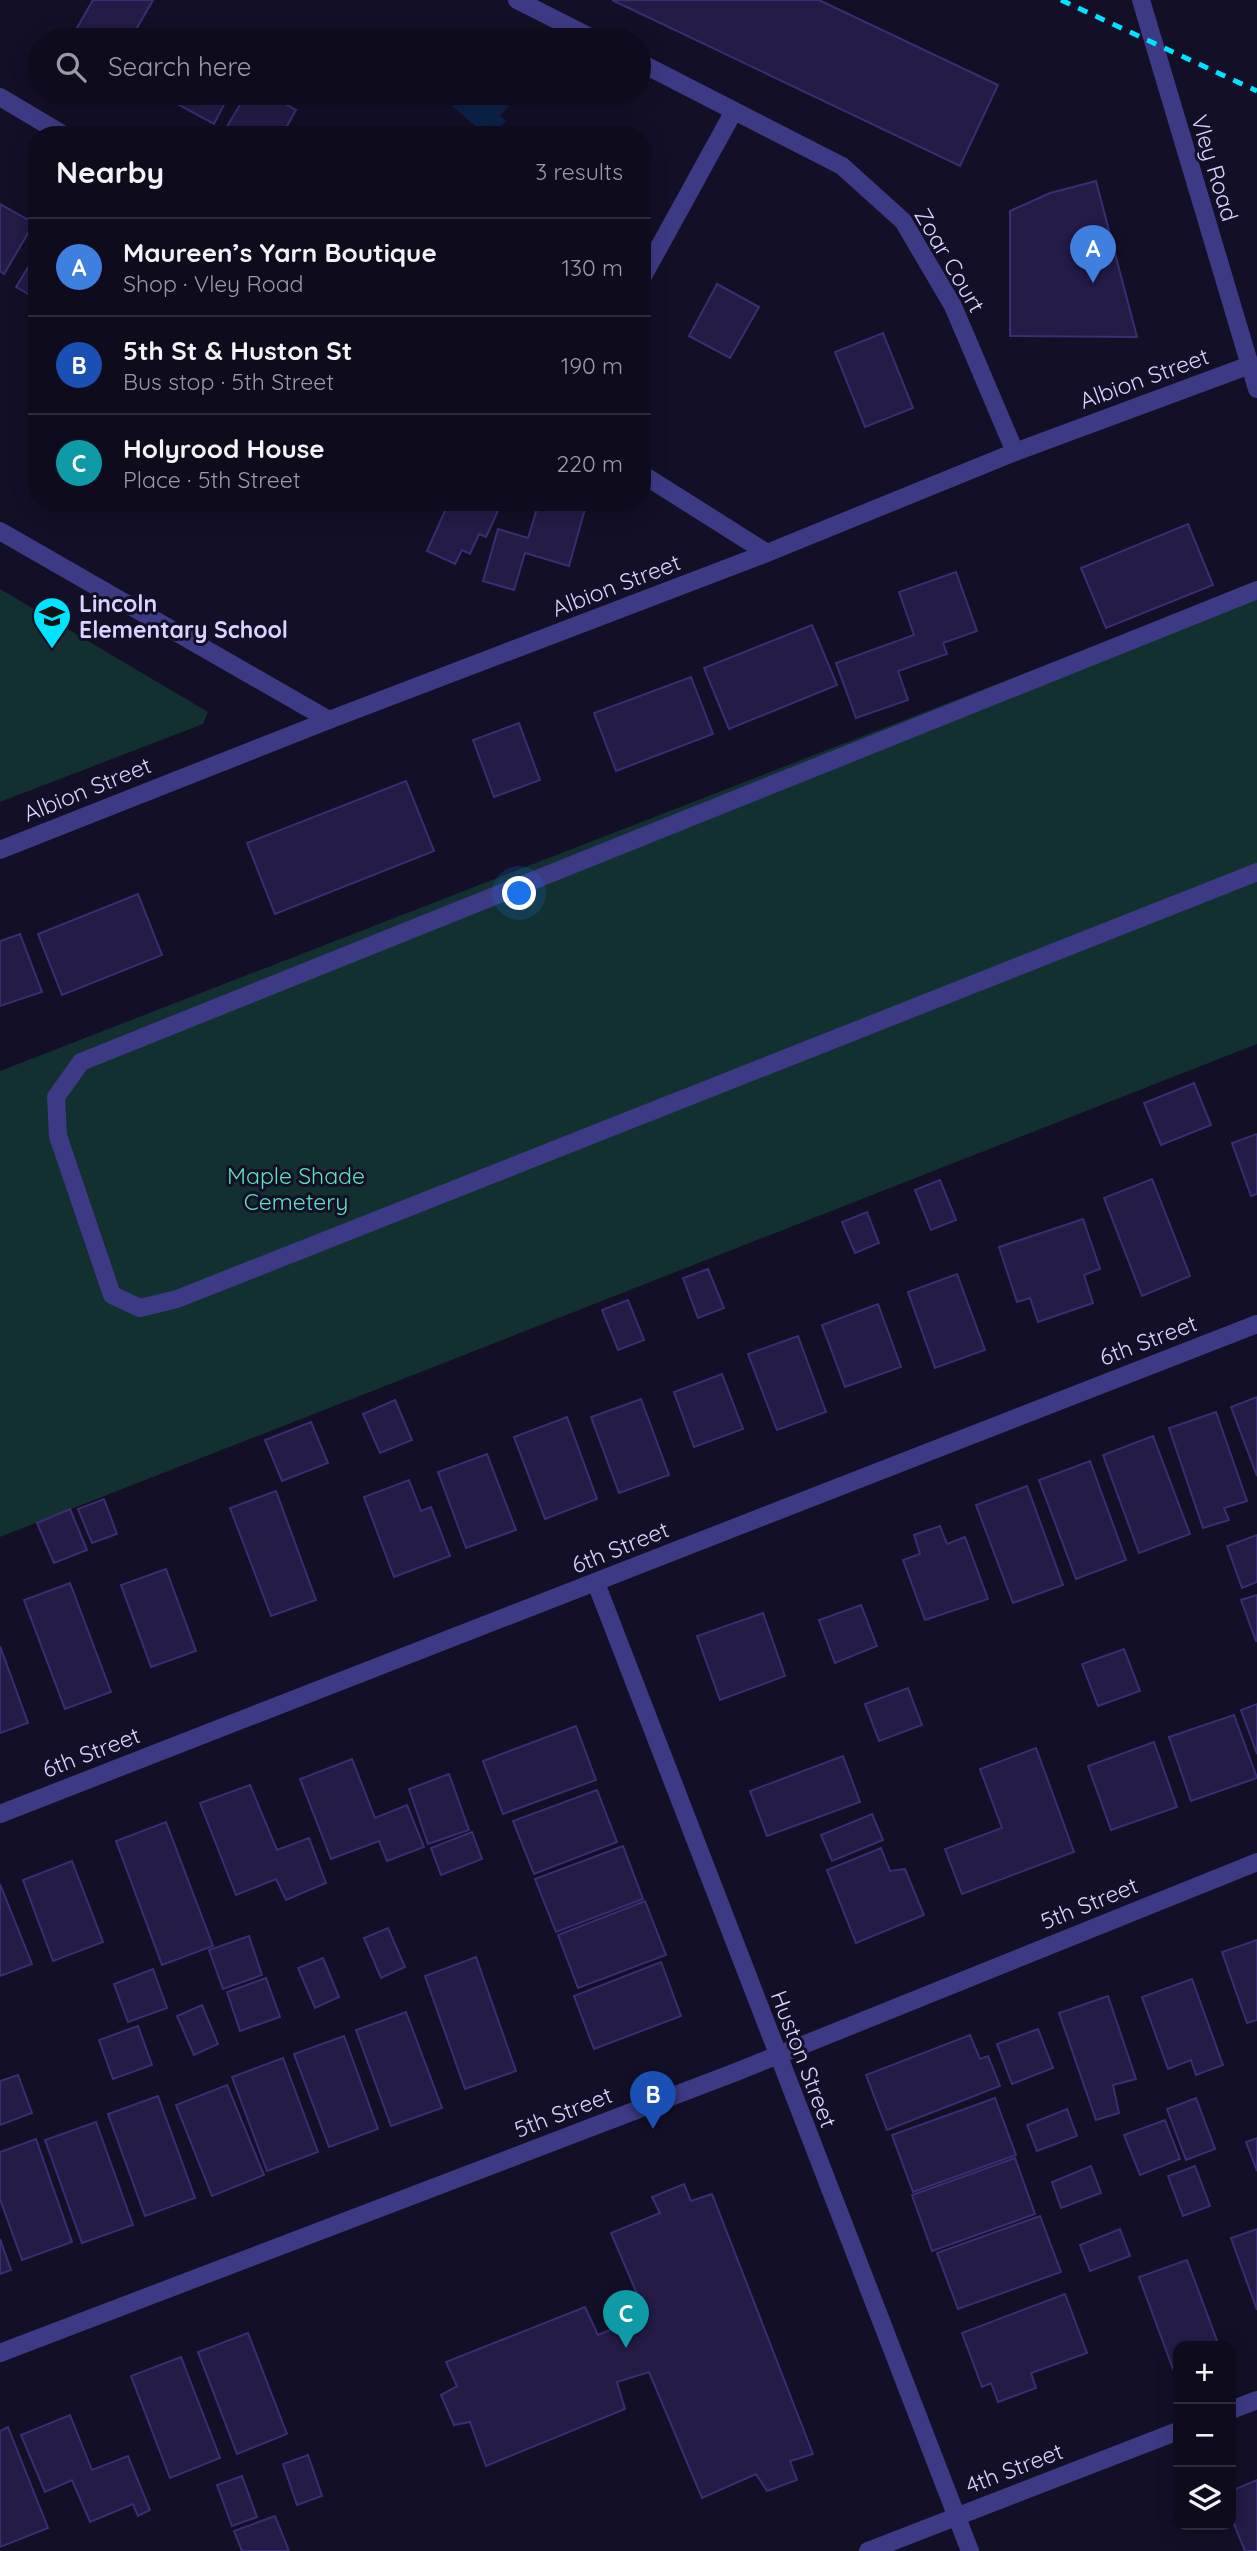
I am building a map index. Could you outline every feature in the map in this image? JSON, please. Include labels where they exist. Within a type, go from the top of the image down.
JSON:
[{"type":"street","points":[[517,0],[572,28]]},
{"type":"street","name":"Vley Road","points":[[1141,0],[1257,389]]},
{"type":"street","name":"Zoar Court","points":[[651,68],[842,166],[903,220],[953,306],[1015,452]]},
{"type":"street","points":[[0,97],[49,126]]},
{"type":"street","points":[[651,262],[734,111]]},
{"type":"street","name":"Albion Street","points":[[0,850],[329,720],[767,554],[1015,452],[1250,365]]},
{"type":"street","points":[[651,480],[767,554]]},
{"type":"street","points":[[0,531],[329,720]]},
{"type":"street","points":[[1257,590],[82,1062],[56,1097],[58,1136],[111,1295],[140,1308],[177,1298],[672,1100],[1257,872]]},
{"type":"street","name":"6th Street","points":[[0,1814],[1257,1324]]},
{"type":"street","name":"Huston Street","points":[[596,1583],[776,2056],[970,2551]]},
{"type":"street","name":"5th Street","points":[[0,2353],[776,2056],[1257,1862]]},
{"type":"street","points":[[1236,2408],[1257,2400]]},
{"type":"street","name":"4th Street","points":[[868,2551],[1173,2433]]},
{"type":"green space","name":"Maple Shade Cemetery","points":[[1257,583],[1257,1044],[0,1537],[0,1071]]},
{"type":"green space","name":"Lincoln Elementary School","points":[[0,589],[208,712],[203,724],[0,802]]},
{"type":"water","points":[[451,105],[509,106],[500,116],[506,121],[502,126],[475,126]]},
{"type":"building","points":[[93,0],[153,0],[137,28],[77,28]]},
{"type":"building","points":[[612,0],[819,0],[998,85],[960,166]]},
{"type":"building","points":[[179,105],[224,105],[214,124]]},
{"type":"building","points":[[240,105],[287,105],[296,110],[287,126],[227,126]]},
{"type":"building","points":[[1096,181],[1137,337],[1010,336],[1010,211],[1050,193]]},
{"type":"building","points":[[0,204],[28,220],[28,233],[4,274],[0,271]]},
{"type":"building","points":[[28,268],[28,294],[16,287]]},
{"type":"building","points":[[717,284],[759,307],[730,358],[689,336]]},
{"type":"building","points":[[883,333],[913,408],[865,427],[835,352]]},
{"type":"building","points":[[445,511],[498,511],[486,537],[479,534],[470,554],[462,550],[455,564],[427,551]]},
{"type":"building","points":[[536,511],[584,511],[569,566],[525,553],[514,590],[483,581],[498,529],[528,538]]},
{"type":"building","points":[[1188,524],[1213,585],[1106,628],[1081,568]]},
{"type":"building","points":[[956,572],[977,631],[943,643],[947,654],[898,671],[908,700],[856,718],[836,663],[914,635],[899,592]]},
{"type":"building","points":[[812,625],[837,685],[729,729],[704,668]]},
{"type":"building","points":[[691,677],[713,734],[616,771],[594,713]]},
{"type":"building","points":[[519,723],[540,780],[494,797],[473,740]]},
{"type":"building","points":[[406,781],[434,851],[275,914],[247,843]]},
{"type":"building","points":[[138,894],[162,955],[62,995],[38,934]]},
{"type":"building","points":[[20,934],[42,992],[0,1006],[0,941]]},
{"type":"building","points":[[1194,1083],[1211,1125],[1161,1145],[1144,1103]]},
{"type":"building","points":[[1257,1134],[1257,1194],[1251,1196],[1232,1143]]},
{"type":"building","points":[[1152,1179],[1190,1276],[1142,1296],[1104,1198]]},
{"type":"building","points":[[940,1180],[956,1220],[931,1230],[915,1190]]},
{"type":"building","points":[[867,1212],[879,1243],[855,1253],[842,1222]]},
{"type":"building","points":[[1083,1219],[1100,1269],[1084,1275],[1093,1303],[1038,1322],[1030,1298],[1017,1302],[999,1247]]},
{"type":"building","points":[[708,1269],[724,1308],[698,1318],[683,1278]]},
{"type":"building","points":[[957,1274],[985,1350],[935,1368],[908,1292]]},
{"type":"building","points":[[628,1300],[644,1340],[618,1350],[602,1310]]},
{"type":"building","points":[[878,1304],[901,1367],[845,1387],[822,1325]]},
{"type":"building","points":[[798,1336],[826,1412],[777,1430],[748,1354]]},
{"type":"building","points":[[722,1374],[743,1429],[694,1447],[674,1392]]},
{"type":"building","points":[[1257,1397],[1257,1476],[1231,1407]]},
{"type":"building","points":[[641,1399],[669,1475],[619,1493],[591,1417]]},
{"type":"building","points":[[395,1400],[412,1440],[380,1453],[363,1414]]},
{"type":"building","points":[[1216,1412],[1247,1501],[1224,1508],[1229,1520],[1203,1528],[1169,1428]]},
{"type":"building","points":[[567,1417],[597,1499],[545,1519],[514,1437]]},
{"type":"building","points":[[311,1422],[328,1463],[282,1481],[265,1440]]},
{"type":"building","points":[[1153,1436],[1190,1534],[1139,1553],[1103,1455]]},
{"type":"building","points":[[487,1454],[516,1530],[466,1548],[438,1472]]},
{"type":"building","points":[[1090,1461],[1126,1560],[1076,1579],[1039,1480]]},
{"type":"building","points":[[409,1480],[421,1511],[431,1507],[450,1556],[394,1577],[364,1497]]},
{"type":"building","points":[[1027,1486],[1063,1585],[1013,1603],[976,1505]]},
{"type":"building","points":[[276,1491],[316,1600],[271,1616],[230,1508]]},
{"type":"building","points":[[104,1499],[117,1534],[92,1543],[78,1509]]},
{"type":"building","points":[[70,1509],[87,1550],[54,1563],[37,1523]]},
{"type":"building","points":[[940,1526],[947,1544],[965,1537],[988,1599],[925,1620],[903,1560],[920,1554],[914,1535]]},
{"type":"building","points":[[1257,1535],[1257,1582],[1242,1588],[1227,1546]]},
{"type":"building","points":[[166,1569],[196,1651],[151,1667],[121,1585]]},
{"type":"building","points":[[70,1583],[111,1692],[65,1709],[24,1600]]},
{"type":"building","points":[[1257,1595],[1257,1641],[1256,1641],[1241,1600]]},
{"type":"building","points":[[861,1605],[877,1646],[835,1663],[819,1620]]},
{"type":"building","points":[[763,1613],[785,1676],[720,1700],[697,1636]]},
{"type":"building","points":[[0,1646],[28,1723],[0,1733]]},
{"type":"building","points":[[1124,1649],[1140,1691],[1098,1706],[1082,1664]]},
{"type":"building","points":[[908,1688],[922,1725],[879,1741],[865,1704]]},
{"type":"building","points":[[1257,1704],[1257,1754],[1241,1710]]},
{"type":"building","points":[[1234,1715],[1257,1778],[1191,1801],[1169,1737]]},
{"type":"building","points":[[576,1726],[596,1780],[503,1814],[483,1761]]},
{"type":"building","points":[[1154,1742],[1177,1807],[1111,1830],[1088,1766]]},
{"type":"building","points":[[1036,1748],[1074,1852],[962,1894],[945,1849],[1002,1828],[980,1769]]},
{"type":"building","points":[[843,1756],[860,1802],[767,1836],[750,1791]]},
{"type":"building","points":[[352,1759],[375,1818],[407,1805],[424,1847],[387,1861],[379,1841],[331,1859],[300,1779]]},
{"type":"building","points":[[449,1774],[469,1830],[428,1844],[409,1789]]},
{"type":"building","points":[[250,1785],[277,1850],[309,1838],[326,1883],[286,1900],[276,1879],[236,1895],[200,1803]]},
{"type":"building","points":[[597,1790],[617,1842],[534,1874],[513,1821]]},
{"type":"building","points":[[872,1814],[883,1840],[832,1861],[821,1835]]},
{"type":"building","points":[[166,1822],[213,1946],[162,1965],[116,1841]]},
{"type":"building","points":[[472,1832],[482,1859],[441,1875],[431,1848]]},
{"type":"building","points":[[623,1846],[643,1899],[556,1932],[535,1879]]},
{"type":"building","points":[[881,1848],[890,1871],[905,1869],[924,1915],[856,1943],[827,1870]]},
{"type":"building","points":[[72,1861],[103,1942],[53,1961],[23,1880]]},
{"type":"building","points":[[0,1884],[32,1964],[0,1976]]},
{"type":"building","points":[[645,1901],[666,1955],[578,1988],[558,1935]]},
{"type":"building","points":[[388,1928],[405,1967],[381,1978],[364,1938]]},
{"type":"building","points":[[249,1936],[262,1975],[223,1989],[209,1950]]},
{"type":"building","points":[[1257,1940],[1257,2020],[1247,2023],[1222,1952]]},
{"type":"building","points":[[476,1957],[516,2071],[465,2089],[425,1976]]},
{"type":"building","points":[[323,1958],[339,1997],[315,2008],[298,1968]]},
{"type":"building","points":[[661,1962],[681,2016],[594,2049],[574,1996]]},
{"type":"building","points":[[153,1969],[167,2008],[128,2022],[114,1984]]},
{"type":"building","points":[[266,1978],[280,2017],[240,2031],[227,1992]]},
{"type":"building","points":[[1192,1979],[1223,2065],[1196,2075],[1191,2060],[1168,2069],[1142,1997]]},
{"type":"building","points":[[1108,1996],[1136,2079],[1113,2085],[1119,2113],[1096,2120],[1059,2013]]},
{"type":"building","points":[[202,2005],[218,2044],[194,2055],[177,2016]]},
{"type":"building","points":[[406,2012],[442,2108],[391,2126],[356,2030]]},
{"type":"building","points":[[138,2026],[152,2065],[113,2079],[99,2040]]},
{"type":"building","points":[[1038,2029],[1053,2068],[1012,2084],[997,2044]]},
{"type":"building","points":[[970,2035],[980,2059],[988,2056],[1000,2086],[887,2130],[866,2075]]},
{"type":"building","points":[[344,2036],[378,2129],[329,2147],[294,2054]]},
{"type":"building","points":[[283,2058],[318,2152],[267,2171],[232,2077]]},
{"type":"building","points":[[18,2075],[32,2113],[0,2125],[0,2081]]},
{"type":"building","points":[[227,2085],[264,2175],[212,2196],[176,2105]]},
{"type":"building","points":[[158,2096],[195,2198],[145,2216],[108,2114]]},
{"type":"building","points":[[995,2098],[1016,2155],[913,2192],[892,2135]]},
{"type":"building","points":[[1196,2098],[1215,2149],[1186,2160],[1167,2109]]},
{"type":"building","points":[[1067,2109],[1077,2136],[1037,2151],[1027,2125]]},
{"type":"building","points":[[1165,2120],[1180,2159],[1140,2175],[1124,2135]]},
{"type":"building","points":[[96,2122],[133,2225],[82,2243],[45,2140]]},
{"type":"building","points":[[1257,2138],[1257,2171],[1246,2142]]},
{"type":"building","points":[[36,2139],[72,2242],[22,2260],[0,2199],[0,2152]]},
{"type":"building","points":[[1015,2158],[1035,2214],[932,2251],[912,2195]]},
{"type":"building","points":[[1091,2166],[1101,2193],[1061,2208],[1052,2182]]},
{"type":"building","points":[[1195,2166],[1210,2206],[1183,2216],[1168,2176]]},
{"type":"building","points":[[684,2184],[691,2201],[712,2194],[813,2454],[790,2461],[797,2480],[767,2491],[756,2474],[702,2498],[649,2372],[617,2382],[625,2409],[486,2466],[470,2422],[454,2425],[441,2395],[457,2386],[446,2362],[585,2307],[598,2335],[646,2315],[611,2233],[660,2213],[652,2197]]},
{"type":"building","points":[[1040,2216],[1061,2272],[958,2309],[937,2253]]},
{"type":"building","points":[[1120,2229],[1130,2256],[1090,2271],[1080,2245]]},
{"type":"building","points":[[1257,2229],[1257,2310],[1231,2238]]},
{"type":"building","points":[[0,2239],[11,2270],[0,2274]]},
{"type":"building","points":[[1187,2260],[1217,2341],[1173,2341],[1173,2369],[1139,2277]]},
{"type":"building","points":[[1065,2294],[1087,2353],[1031,2373],[1036,2388],[998,2402],[991,2383],[982,2387],[962,2333]]},
{"type":"building","points":[[248,2333],[287,2434],[237,2454],[198,2352]]},
{"type":"building","points":[[181,2357],[220,2458],[170,2478],[131,2376]]},
{"type":"building","points":[[70,2415],[92,2470],[128,2456],[150,2510],[138,2516],[133,2504],[90,2522],[72,2480],[45,2492],[21,2435]]},
{"type":"building","points":[[8,2427],[48,2528],[0,2547],[0,2431]]},
{"type":"building","points":[[308,2455],[322,2496],[297,2505],[283,2464]]},
{"type":"building","points":[[242,2476],[257,2517],[232,2526],[217,2485]]},
{"type":"building","points":[[1257,2480],[1257,2551],[1245,2551],[1236,2529],[1236,2489]]},
{"type":"building","points":[[275,2516],[289,2551],[242,2551],[234,2531]]},
{"type":"railway","points":[[1061,0],[1257,91]]},
{"type":"place","name":"Maureen’s Yarn Boutique","points":[[1093,283]]},
{"type":"place","name":"Lincoln Elementary School","points":[[52,650]]},
{"type":"place","name":"5th St & Huston St","points":[[653,2129]]},
{"type":"place","name":"Holyrood House","points":[[626,2348]]}]
